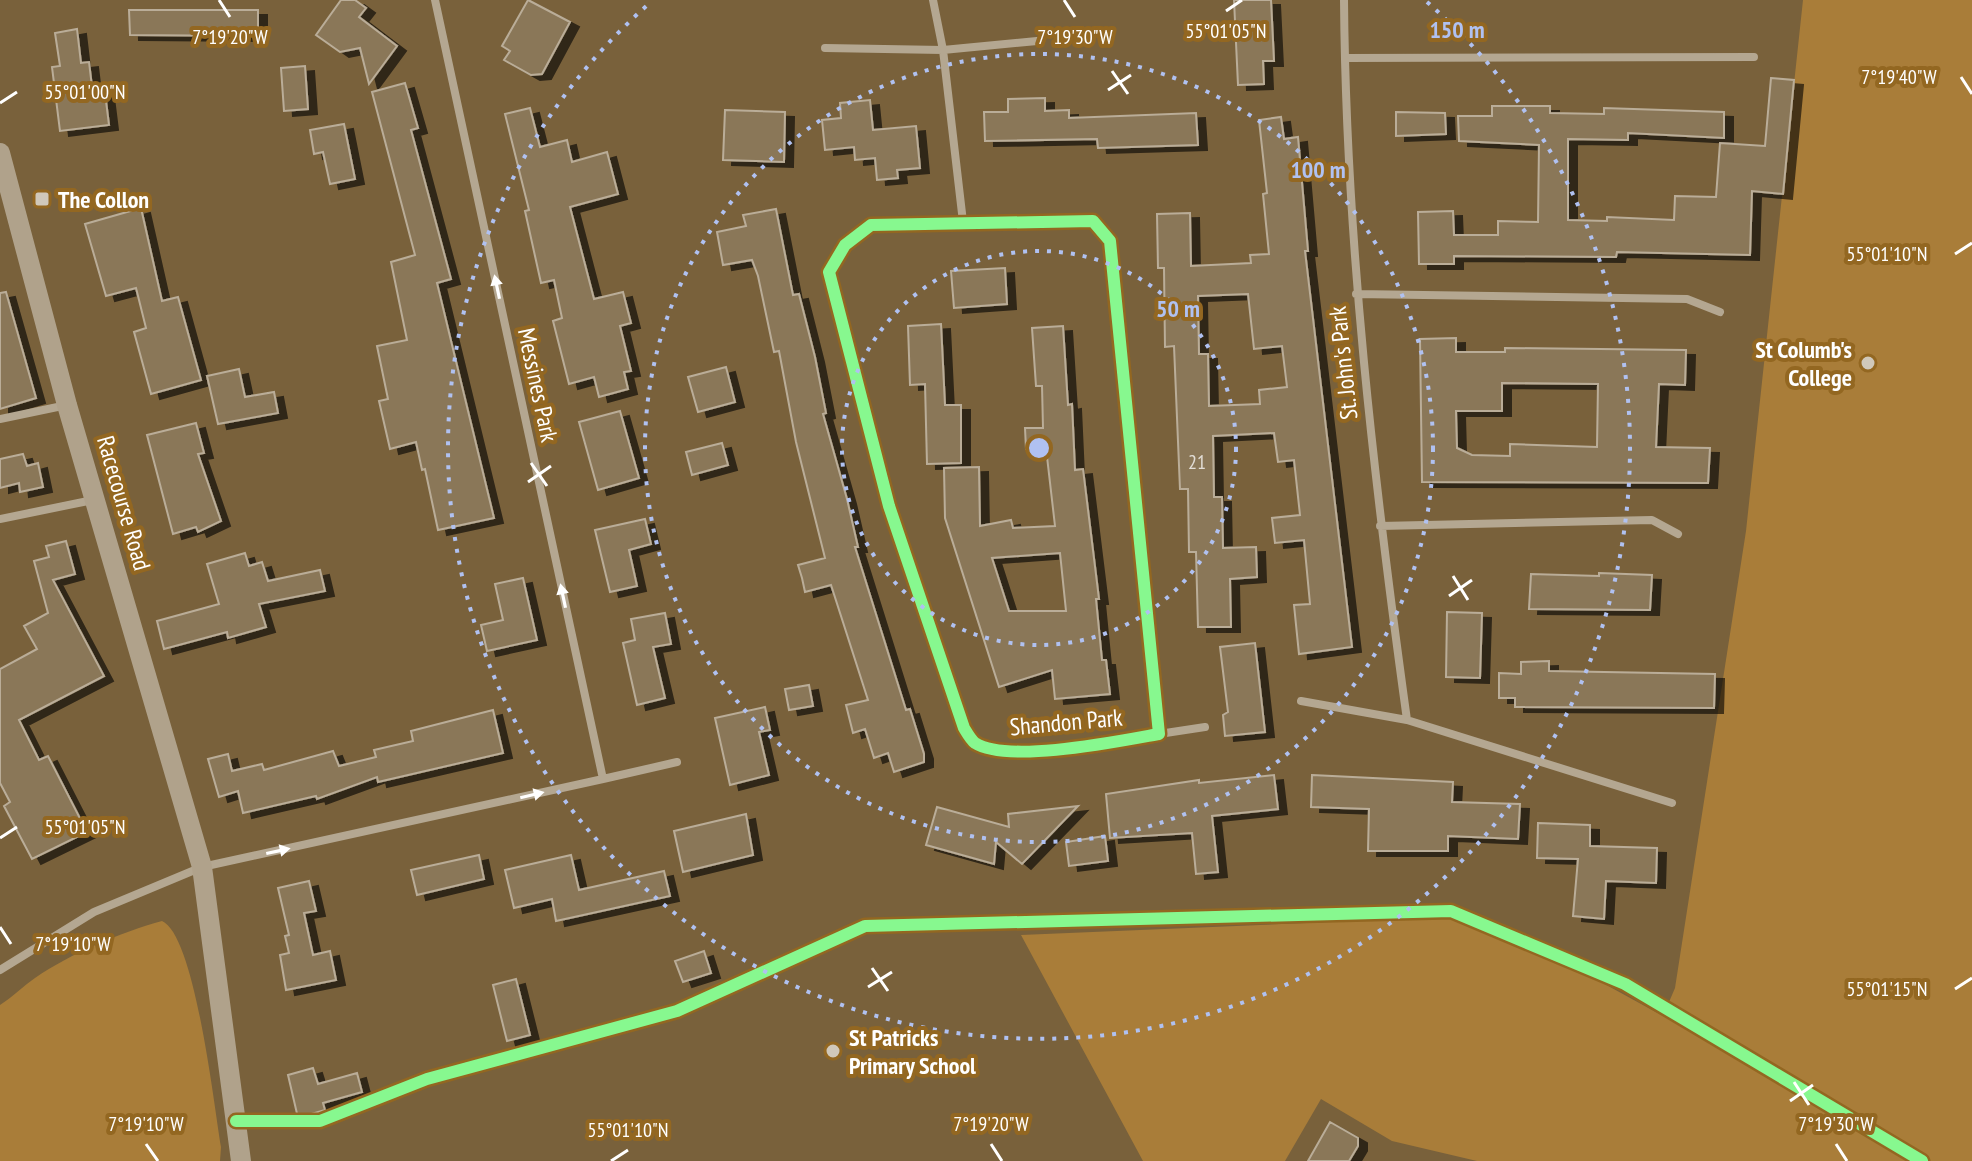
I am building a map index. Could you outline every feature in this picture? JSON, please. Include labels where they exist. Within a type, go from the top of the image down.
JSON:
[{"type":"main road","name":"Racecourse Road","points":[[0,153],[67,405],[202,867],[241,1161]]},
{"type":"street","name":"Messines Park","points":[[435,0],[603,779]]},
{"type":"street","points":[[933,0],[943,50],[963,222]]},
{"type":"street","name":"St. John's Park","points":[[1344,0],[1356,294],[1380,526],[1407,720]]},
{"type":"street","points":[[825,48],[943,50],[1037,41]]},
{"type":"street","points":[[1345,58],[1754,57]]},
{"type":"street","name":"Shandon Park","points":[[1093,221],[1110,241],[1159,734],[1047,750],[1000,750],[974,743],[964,728],[889,506],[829,272],[845,245],[871,225],[963,222],[1093,221]]},
{"type":"street","points":[[1356,294],[1687,299],[1720,312]]},
{"type":"street","points":[[0,419],[67,405]]},
{"type":"street","points":[[0,519],[96,500]]},
{"type":"street","points":[[1380,526],[1652,520],[1678,534]]},
{"type":"street","points":[[1301,701],[1407,720],[1672,803]]},
{"type":"street","points":[[1159,734],[1205,727]]},
{"type":"street","points":[[0,970],[94,912],[202,867],[677,762]]},
{"type":"shaded area","points":[[1803,0],[1972,0],[1972,1161],[1477,1161],[1392,1141],[1321,1099],[1285,1161],[1143,1161],[1021,935],[1450,917],[1570,965],[1663,1016],[1675,988],[1746,531]]},
{"type":"shaded area","points":[[162,921],[174,933],[193,988],[221,1147],[220,1161],[0,1161],[0,1005],[64,960],[129,931]]},
{"type":"building","points":[[341,0],[355,0],[366,8],[359,17],[397,46],[369,84],[360,48],[340,52],[316,35]]},
{"type":"building","points":[[528,0],[570,22],[542,74],[531,75],[504,60],[510,51],[502,46]]},
{"type":"building","points":[[1234,0],[1271,0],[1274,61],[1263,61],[1264,84],[1238,85]]},
{"type":"building","points":[[129,10],[258,10],[258,36],[130,35]]},
{"type":"building","points":[[77,29],[81,63],[89,62],[93,95],[105,93],[109,125],[60,131],[52,67],[60,66],[55,33]]},
{"type":"building","points":[[305,66],[308,109],[284,111],[281,68]]},
{"type":"building","points":[[1771,78],[1794,80],[1783,194],[1752,191],[1750,255],[1617,252],[1616,257],[1454,256],[1454,264],[1419,264],[1418,212],[1453,211],[1454,235],[1498,235],[1498,221],[1538,222],[1539,145],[1459,141],[1458,116],[1492,116],[1492,106],[1550,106],[1550,113],[1604,114],[1604,108],[1724,112],[1724,138],[1628,133],[1628,140],[1568,139],[1568,220],[1607,221],[1607,217],[1674,220],[1675,196],[1716,197],[1720,143],[1765,146]]},
{"type":"building","points":[[405,83],[418,128],[411,130],[451,279],[437,283],[494,518],[438,530],[416,442],[390,449],[379,401],[388,399],[377,346],[407,340],[391,262],[415,255],[372,92]]},
{"type":"building","points":[[1045,98],[1045,111],[1069,110],[1069,118],[1196,113],[1198,145],[1098,148],[1097,139],[985,141],[984,112],[1008,112],[1008,99]]},
{"type":"building","points":[[870,100],[873,130],[916,126],[920,168],[897,170],[898,178],[877,180],[875,158],[855,160],[854,147],[825,150],[822,120],[841,118],[840,103]]},
{"type":"building","points":[[530,108],[540,147],[567,140],[572,162],[607,152],[618,194],[570,207],[594,299],[623,292],[631,323],[620,326],[631,371],[624,372],[628,389],[599,397],[594,377],[569,384],[553,321],[562,318],[554,280],[541,283],[525,211],[529,210],[505,114]]},
{"type":"building","points":[[725,110],[785,112],[784,162],[723,160]]},
{"type":"building","points":[[1396,112],[1445,113],[1446,134],[1396,136]]},
{"type":"building","points":[[1281,117],[1284,139],[1298,137],[1308,251],[1305,251],[1352,647],[1299,654],[1294,605],[1310,604],[1304,540],[1275,543],[1272,518],[1300,515],[1294,460],[1278,462],[1274,433],[1213,436],[1214,497],[1222,497],[1223,548],[1256,547],[1257,577],[1230,579],[1231,627],[1198,627],[1196,552],[1189,552],[1188,489],[1180,489],[1174,346],[1165,347],[1164,268],[1158,268],[1157,214],[1190,213],[1191,266],[1251,263],[1250,255],[1269,254],[1263,194],[1267,193],[1259,120]],"holes":[[[1248,294],[1254,349],[1282,346],[1287,387],[1259,390],[1260,404],[1209,406],[1208,354],[1199,354],[1198,296]]]},
{"type":"building","points":[[344,124],[355,179],[330,184],[323,152],[314,154],[310,130]]},
{"type":"building","points":[[141,208],[162,301],[178,297],[201,380],[151,394],[134,332],[146,328],[136,288],[106,296],[85,224]]},
{"type":"building","points":[[776,209],[793,295],[799,294],[815,357],[826,413],[823,414],[847,499],[858,547],[855,547],[906,710],[910,709],[924,754],[924,762],[894,772],[888,753],[874,758],[865,729],[853,733],[846,705],[868,700],[831,585],[805,592],[798,565],[825,558],[796,442],[779,351],[774,352],[758,276],[752,260],[723,265],[717,232],[746,226],[743,215]]},
{"type":"building","points":[[1005,268],[1007,304],[954,308],[951,271]]},
{"type":"building","points":[[6,292],[36,398],[0,409],[0,293]]},
{"type":"building","points":[[941,324],[945,405],[961,405],[961,463],[927,464],[925,384],[910,385],[908,326]]},
{"type":"building","points":[[1063,326],[1068,405],[1072,404],[1075,470],[1083,469],[1099,599],[1096,599],[1102,660],[1106,660],[1110,694],[1055,699],[1052,670],[999,687],[945,518],[944,468],[979,467],[980,526],[1011,520],[1013,528],[1055,526],[1046,448],[1026,449],[1025,428],[1043,428],[1042,386],[1036,386],[1032,328]],"holes":[[[1060,553],[1066,611],[1009,611],[992,558]]]},
{"type":"building","points":[[1456,338],[1456,352],[1505,352],[1505,348],[1686,350],[1685,385],[1659,384],[1656,447],[1710,448],[1708,483],[1422,482],[1420,339]],"holes":[[[1502,383],[1598,384],[1597,447],[1510,444],[1510,456],[1472,455],[1457,448],[1456,411],[1502,411]]]},
{"type":"building","points":[[726,367],[735,402],[698,412],[688,377]]},
{"type":"building","points":[[239,369],[245,397],[274,392],[278,413],[218,424],[207,376]]},
{"type":"building","points":[[620,411],[639,478],[598,490],[579,422]]},
{"type":"building","points":[[196,423],[204,453],[198,454],[221,521],[198,532],[196,527],[173,534],[147,435]]},
{"type":"building","points":[[722,443],[728,465],[692,475],[686,452]]},
{"type":"building","points":[[23,454],[27,466],[38,463],[43,487],[20,492],[19,483],[0,488],[0,459]]},
{"type":"building","points":[[645,519],[651,544],[629,550],[637,586],[610,592],[595,530]]},
{"type":"building","points":[[66,541],[75,574],[53,580],[104,676],[19,720],[39,760],[48,756],[87,832],[32,859],[4,806],[10,802],[0,783],[0,669],[37,649],[24,626],[48,613],[34,561],[49,557],[46,546]]},
{"type":"building","points":[[245,553],[249,566],[262,562],[268,581],[320,570],[325,591],[259,604],[266,627],[228,638],[227,632],[164,649],[157,621],[219,604],[207,564]]},
{"type":"building","points":[[1599,573],[1652,575],[1650,610],[1529,609],[1531,574],[1599,576]]},
{"type":"building","points":[[523,578],[537,640],[487,651],[481,625],[503,620],[495,584]]},
{"type":"building","points":[[1447,612],[1482,613],[1480,678],[1446,677]]},
{"type":"building","points":[[665,613],[671,644],[653,647],[665,698],[637,705],[623,643],[635,640],[631,619]]},
{"type":"building","points":[[1255,643],[1265,732],[1225,736],[1223,715],[1228,712],[1220,647]]},
{"type":"building","points":[[1549,661],[1549,671],[1715,674],[1714,708],[1515,707],[1515,698],[1499,698],[1499,673],[1521,674],[1521,662]]},
{"type":"building","points":[[809,685],[813,706],[789,710],[785,689]]},
{"type":"building","points":[[765,707],[770,730],[759,732],[769,775],[730,785],[715,718]]},
{"type":"building","points":[[493,710],[503,753],[378,782],[377,777],[317,799],[316,796],[243,813],[238,791],[219,797],[208,759],[228,754],[232,771],[262,764],[264,770],[333,751],[339,766],[376,757],[374,750],[413,741],[411,731]]},
{"type":"building","points":[[1274,775],[1278,809],[1212,816],[1218,872],[1196,874],[1192,833],[1110,838],[1106,794],[1199,780],[1199,783]]},
{"type":"building","points":[[1312,775],[1453,782],[1452,802],[1520,804],[1518,839],[1448,836],[1448,851],[1368,851],[1369,809],[1311,807]]},
{"type":"building","points":[[1078,806],[1022,864],[996,842],[994,864],[926,845],[937,807],[1009,827],[1008,814]]},
{"type":"building","points":[[746,814],[753,855],[683,872],[674,831]]},
{"type":"building","points":[[1538,823],[1590,825],[1590,846],[1657,848],[1656,883],[1606,881],[1604,919],[1573,916],[1578,859],[1537,858]]},
{"type":"building","points":[[1105,836],[1108,861],[1069,866],[1066,842]]},
{"type":"building","points":[[479,855],[484,879],[417,895],[411,870]]},
{"type":"building","points":[[571,855],[579,890],[664,871],[670,896],[556,921],[552,899],[514,908],[505,870]]},
{"type":"building","points":[[309,881],[316,911],[304,913],[313,955],[330,951],[336,980],[286,990],[280,955],[289,953],[285,936],[289,935],[278,888]]},
{"type":"building","points":[[704,951],[711,973],[683,982],[675,961]]},
{"type":"building","points":[[516,979],[530,1035],[507,1041],[493,985]]},
{"type":"building","points":[[313,1068],[318,1084],[357,1073],[362,1092],[323,1103],[325,1110],[298,1118],[288,1075]]},
{"type":"building","points":[[1330,1122],[1358,1138],[1358,1146],[1349,1161],[1308,1161]]},
{"type":"cycle path","points":[[1093,221],[1110,241],[1159,734],[1065,749],[991,749],[975,743],[964,728],[889,506],[829,272],[845,245],[871,225],[1093,221]]},
{"type":"cycle path","points":[[236,1121],[320,1121],[427,1079],[677,1011],[865,926],[1451,911],[1625,984],[1922,1161]]},
{"type":"place","name":"The Collon","points":[[42,199]]},
{"type":"place","name":"St Columb's College","points":[[1868,363]]},
{"type":"place","name":"St Patricks Primary School","points":[[833,1051]]}]
